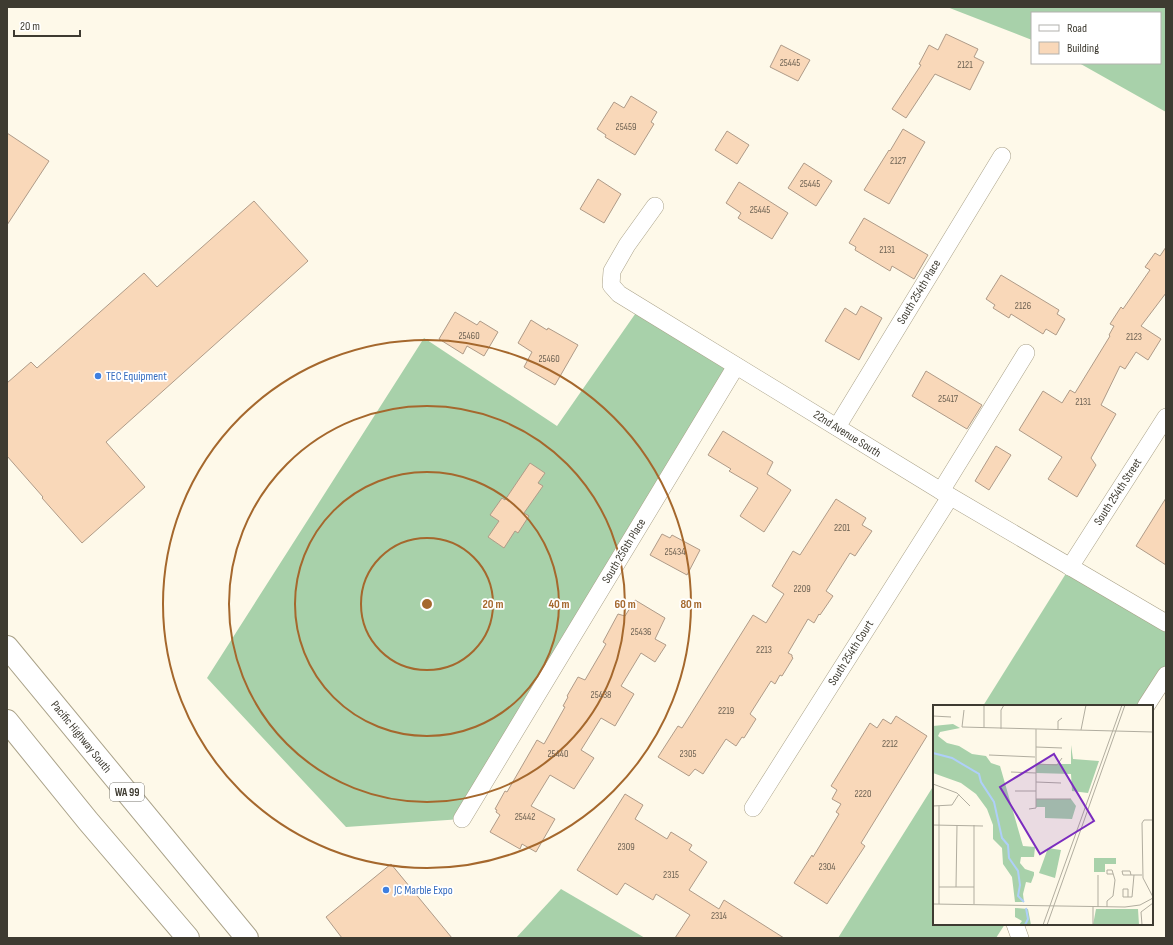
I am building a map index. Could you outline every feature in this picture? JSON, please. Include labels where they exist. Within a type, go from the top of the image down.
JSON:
[{"type":"main road","name":"Pacific Highway South","points":[[7,647],[247,938]]},
{"type":"main road","points":[[7,721],[88,821],[188,938]]},
{"type":"street","name":"South 254th Place","points":[[837,427],[1002,156]]},
{"type":"street","name":"22nd Avenue South","points":[[654,206],[627,245],[612,271],[611,286],[619,294],[945,494],[1166,623]]},
{"type":"street","points":[[945,494],[1026,353]]},
{"type":"street","name":"South 256th Place","points":[[462,819],[736,366]]},
{"type":"street","name":"South 254th Street","points":[[1070,567],[1166,417]]},
{"type":"street","name":"South 254th Court","points":[[753,808],[945,494]]},
{"type":"street","points":[[1147,705],[1166,675]]},
{"type":"street","points":[[1015,925],[1020,938]]},
{"type":"green space","points":[[947,7],[1166,7],[1166,112],[1081,64],[1161,64],[1161,12],[1031,12],[1031,40]]},
{"type":"green space","points":[[640,307],[736,366],[462,819],[346,827],[207,678],[424,338],[557,426]]},
{"type":"green space","points":[[1070,567],[1166,623],[1166,675],[1147,705],[984,705]]},
{"type":"green space","points":[[933,787],[933,925],[1004,925],[996,938],[838,938]]},
{"type":"green space","points":[[561,889],[645,938],[516,938]]},
{"type":"building","points":[[946,34],[978,49],[974,57],[984,62],[970,90],[935,74],[906,118],[892,109],[921,65],[919,64],[929,45],[938,50]]},
{"type":"building","points":[[781,45],[810,60],[798,81],[770,67]]},
{"type":"building","points":[[631,96],[657,112],[651,122],[654,124],[635,155],[605,137],[606,135],[597,129],[614,102],[624,108]]},
{"type":"building","points":[[903,129],[925,142],[889,204],[864,190]]},
{"type":"building","points":[[727,131],[749,145],[737,164],[715,150]]},
{"type":"building","points":[[7,133],[49,161],[7,225]]},
{"type":"building","points":[[804,163],[832,181],[816,206],[788,188]]},
{"type":"building","points":[[598,179],[621,194],[604,223],[580,209]]},
{"type":"building","points":[[739,182],[788,213],[772,239],[738,218],[741,213],[726,203]]},
{"type":"building","name":"TEC Equipment","points":[[254,201],[308,261],[106,442],[145,487],[82,543],[7,456],[7,383],[31,362],[37,368],[144,273],[157,287]]},
{"type":"building","points":[[864,218],[928,255],[914,279],[892,266],[890,271],[855,250],[856,247],[849,243]]},
{"type":"building","points":[[1166,247],[1166,293],[1141,326],[1161,339],[1148,360],[1136,352],[1125,369],[1120,366],[1101,405],[1116,414],[1091,458],[1096,465],[1077,497],[1048,479],[1062,457],[1019,430],[1043,391],[1062,403],[1070,390],[1075,393],[1110,336],[1109,335],[1114,326],[1110,324],[1121,307],[1123,309],[1150,270],[1145,267],[1155,253],[1160,256]]},
{"type":"building","points":[[1001,275],[1059,310],[1057,314],[1065,319],[1056,335],[1046,329],[1043,334],[1011,314],[1009,318],[993,308],[995,305],[986,299]]},
{"type":"building","points":[[861,306],[882,318],[859,360],[825,341],[845,308],[856,315]]},
{"type":"building","points":[[455,312],[477,325],[480,321],[498,332],[484,356],[467,346],[463,354],[439,339]]},
{"type":"building","points":[[531,320],[547,330],[548,328],[578,345],[555,385],[524,367],[532,352],[518,343]]},
{"type":"building","points":[[926,371],[982,405],[967,429],[912,396]]},
{"type":"building","points":[[723,431],[773,462],[767,474],[791,490],[764,532],[740,516],[758,488],[729,471],[731,469],[708,455]]},
{"type":"building","points":[[996,446],[1011,455],[989,490],[975,481]]},
{"type":"building","points":[[530,463],[545,473],[538,483],[543,486],[524,513],[529,516],[518,533],[515,531],[504,548],[488,537],[499,521],[490,515],[502,498],[505,500]]},
{"type":"building","points":[[1166,498],[1166,565],[1136,546]]},
{"type":"building","points":[[836,499],[866,518],[862,525],[872,531],[855,556],[850,553],[826,591],[833,596],[820,615],[819,614],[814,623],[808,619],[788,653],[792,655],[793,658],[782,676],[780,675],[775,684],[771,681],[750,714],[756,719],[744,738],[742,737],[736,746],[726,739],[703,774],[695,769],[689,776],[658,757],[678,726],[682,728],[753,615],[766,623],[784,594],[772,586],[793,551],[800,555]]},
{"type":"building","points":[[662,534],[670,538],[672,535],[700,550],[687,575],[650,555]]},
{"type":"building","points":[[635,600],[665,618],[655,639],[666,645],[655,662],[641,653],[621,686],[634,694],[615,726],[601,718],[581,750],[594,758],[574,789],[550,775],[531,806],[555,819],[536,852],[522,844],[520,849],[490,832],[500,815],[495,809],[505,791],[507,792],[537,740],[544,744],[565,707],[563,706],[568,697],[567,696],[578,677],[585,680],[606,644],[603,642],[618,614],[625,616]]},
{"type":"building","points":[[896,716],[927,736],[861,843],[865,846],[827,904],[794,883],[812,855],[813,857],[839,814],[836,812],[841,804],[832,799],[837,790],[831,786],[870,723],[877,728],[883,719],[891,724]]},
{"type":"building","points":[[625,794],[643,805],[635,819],[667,839],[671,832],[692,845],[689,850],[707,862],[689,890],[719,909],[724,900],[784,938],[675,938],[690,915],[656,894],[653,900],[625,883],[617,895],[577,870]]},
{"type":"building","name":"JC Marble Expo","points":[[391,864],[452,938],[342,938],[326,917]]},
{"type":"place","name":"TEC Equipment","points":[[98,376]]},
{"type":"place","name":"JC Marble Expo","points":[[386,890]]}]
